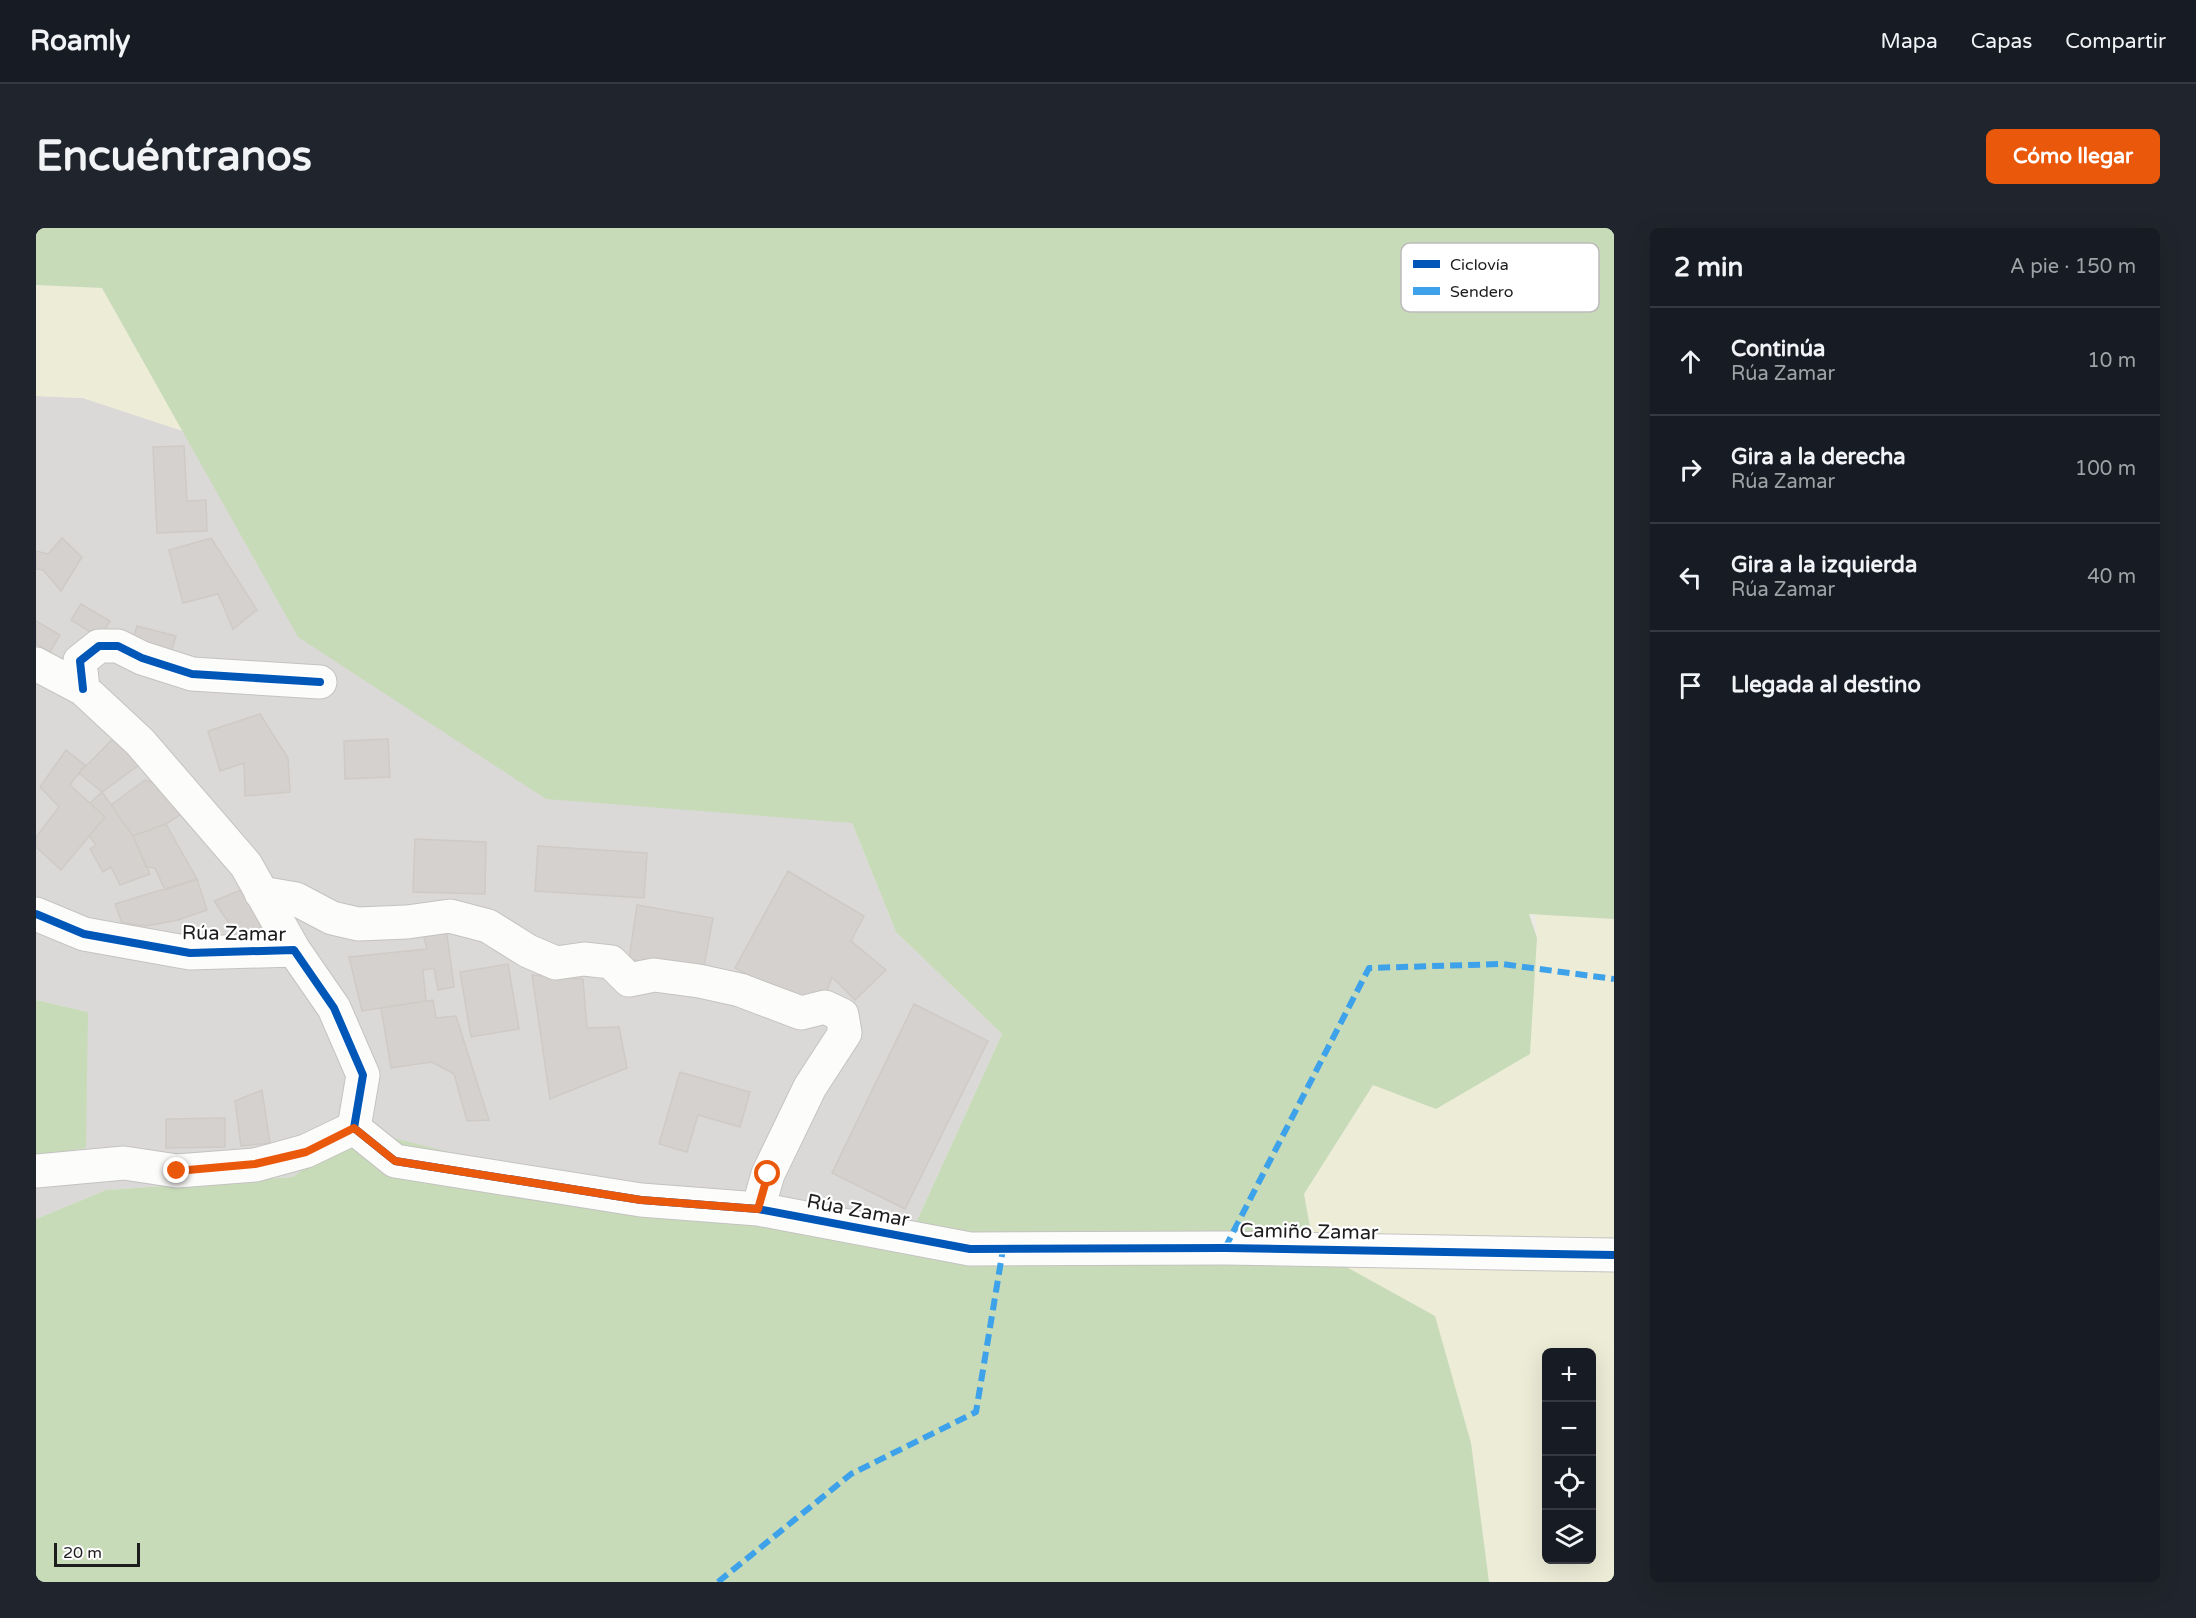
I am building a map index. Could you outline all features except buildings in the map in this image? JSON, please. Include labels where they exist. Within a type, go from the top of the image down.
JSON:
[{"type":"street","points":[[83,689],[80,661],[99,646],[118,646],[192,674],[320,682]]},
{"type":"street","points":[[36,664],[83,689],[140,742],[246,865],[294,950]]},
{"type":"street","name":"Rúa Zamar","points":[[261,893],[296,899],[332,918],[358,924],[407,922],[450,916],[488,926],[528,951],[556,963],[584,959],[611,962],[629,980],[654,975],[699,981],[740,990],[801,1013],[825,1007],[842,1015],[845,1033],[810,1087],[768,1174],[758,1209]]},
{"type":"street","name":"Rúa Zamar","points":[[36,914],[84,934],[190,952],[294,950],[334,1008],[363,1075],[354,1128],[395,1161],[641,1200],[758,1209],[970,1249],[1003,1249]]},
{"type":"street","points":[[36,1171],[124,1163],[177,1171],[255,1164],[306,1152],[354,1128]]},
{"type":"street","name":"Camiño Zamar","points":[[1003,1249],[1225,1248],[1614,1255]]},
{"type":"shaded area","points":[[36,396],[83,398],[183,431],[322,549],[824,754],[896,932],[1002,1034],[909,1238],[641,1200],[354,1129],[293,1177],[106,1190],[36,1219],[36,1156],[88,1012],[36,1000]]},
{"type":"green space","points":[[36,228],[1614,228],[1614,919],[1529,914],[1537,938],[1530,1054],[1436,1109],[1373,1085],[1304,1194],[1314,1249],[1435,1316],[1471,1443],[1489,1582],[36,1582],[36,1219],[106,1190],[293,1177],[354,1128],[641,1200],[909,1238],[1002,1034],[896,932],[852,823],[546,799],[298,637],[102,288],[36,285]]},
{"type":"green space","points":[[36,285],[102,288],[183,431],[83,398],[36,396]]},
{"type":"green space","points":[[1535,914],[1614,919],[1614,1582],[1489,1582],[1471,1443],[1314,1249],[1304,1194],[1374,1084],[1537,938]]},
{"type":"green space","points":[[36,1000],[88,1012],[86,1148],[36,1156]]},
{"type":"marked path","points":[[1225,1248],[1369,968],[1502,964],[1614,979]]},
{"type":"marked path","points":[[718,1582],[851,1474],[976,1412],[1003,1249]]},
{"type":"cycle path","points":[[83,689],[80,661],[99,646],[118,646],[142,658],[192,674],[320,682]]},
{"type":"cycle path","points":[[36,914],[84,934],[190,953],[294,950],[334,1008],[363,1075],[354,1128],[395,1161],[641,1200],[758,1209],[970,1249],[1225,1248],[1614,1255]]},
{"type":"route","points":[[177,1171],[255,1164],[306,1152],[354,1128],[395,1161],[641,1200],[758,1209],[768,1174]]}]
